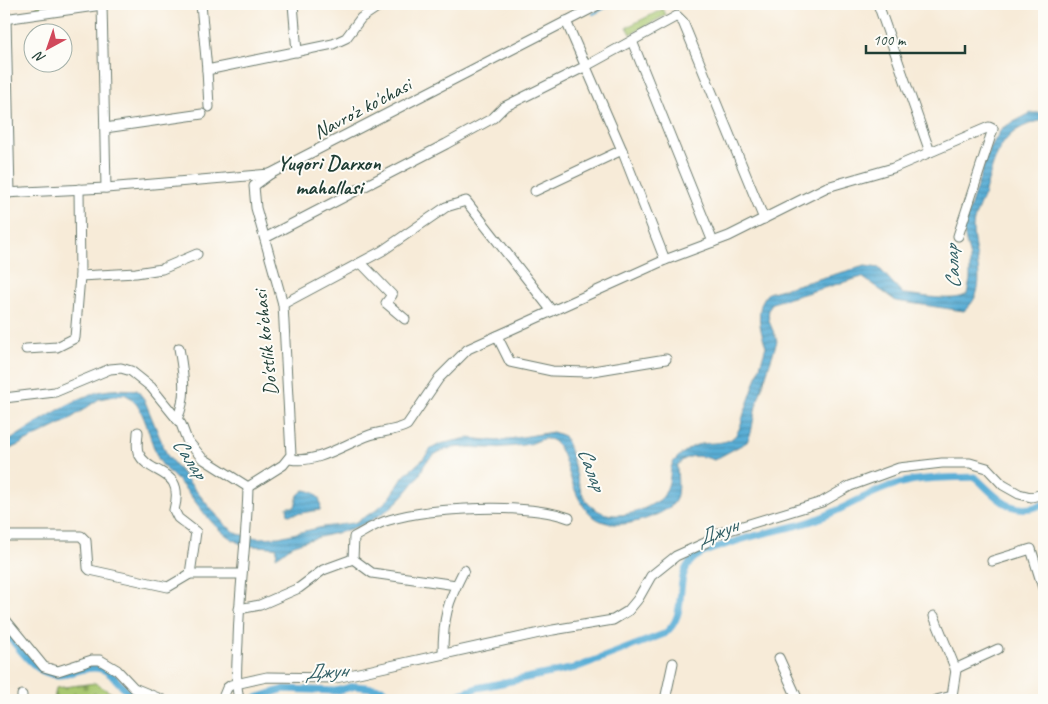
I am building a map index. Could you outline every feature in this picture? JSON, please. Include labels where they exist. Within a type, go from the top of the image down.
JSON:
[{"type":"street","points":[[7,193],[5,19],[102,4],[106,188]]},
{"type":"street","points":[[201,4],[208,70],[209,107]]},
{"type":"street","points":[[293,4],[297,52]]},
{"type":"street","points":[[208,70],[334,44],[346,38],[361,18],[382,4]]},
{"type":"street","name":"Navro'z ko'chasi","points":[[7,193],[106,188],[270,174],[600,4]]},
{"type":"street","points":[[878,4],[930,152]]},
{"type":"street","points":[[265,238],[446,144],[493,118],[504,107],[586,66],[675,17],[682,19],[764,219]]},
{"type":"street","points":[[566,22],[622,150],[665,260]]},
{"type":"street","points":[[632,41],[713,242]]},
{"type":"street","points":[[105,128],[202,114]]},
{"type":"street","points":[[248,487],[284,466],[290,459],[300,461],[325,455],[369,435],[407,425],[439,378],[460,354],[497,336],[665,260],[713,242],[764,219],[827,187],[893,168],[982,128],[989,127],[993,129],[958,236]]},
{"type":"street","points":[[535,191],[622,150]]},
{"type":"street","points":[[254,186],[270,174]]},
{"type":"street","name":"Do'stlik ko'chasi","points":[[251,175],[256,208],[283,304],[291,441],[290,459]]},
{"type":"street","points":[[26,349],[57,347],[75,338],[80,276],[79,189]]},
{"type":"street","points":[[283,304],[361,263],[446,207],[466,201],[552,311]]},
{"type":"street","points":[[80,276],[136,273],[162,269],[197,254]]},
{"type":"street","points":[[361,263],[392,295],[386,303],[405,319]]},
{"type":"street","points":[[497,336],[510,362],[552,371],[587,372],[666,359]]},
{"type":"street","points":[[177,419],[183,407],[184,381],[179,348]]},
{"type":"street","points":[[4,398],[55,392],[94,374],[121,368],[131,370],[141,378],[177,419],[187,440],[202,458],[248,487]]},
{"type":"street","points":[[138,432],[137,450],[141,456],[172,482],[178,494],[174,510],[178,518],[196,532],[190,574]]},
{"type":"street","points":[[222,700],[227,688],[238,692],[267,678],[336,678],[553,630],[613,620],[628,611],[638,599],[651,576],[676,556],[707,542],[713,535],[822,502],[850,486],[900,468],[942,463],[970,463],[986,468],[1003,484],[1019,494],[1031,497],[1044,494]]},
{"type":"street","points":[[238,692],[239,608],[247,524],[248,487]]},
{"type":"street","points":[[353,559],[354,537],[388,520],[426,512],[454,510],[539,510],[570,518]]},
{"type":"street","points":[[4,536],[81,536],[86,541],[88,568],[90,570],[168,587],[190,574],[241,574]]},
{"type":"street","points":[[992,562],[1031,548],[1044,592]]},
{"type":"street","points":[[353,559],[372,573],[456,586]]},
{"type":"street","points":[[239,608],[260,605],[300,588],[323,570],[353,559]]},
{"type":"street","points":[[442,654],[443,631],[449,598],[464,570]]},
{"type":"street","points":[[934,616],[937,630],[955,668],[952,696],[936,700]]},
{"type":"street","points":[[4,618],[44,667],[58,671],[92,660],[100,660],[117,670],[134,688],[163,700]]},
{"type":"street","points":[[955,668],[998,649]]},
{"type":"street","points":[[779,658],[798,700]]},
{"type":"street","points":[[665,700],[669,687],[672,663]]},
{"type":"green space","points":[[37,4],[85,4],[38,10]]},
{"type":"green space","points":[[663,9],[666,15],[631,34],[627,27]]},
{"type":"green space","points":[[95,683],[123,700],[54,700],[56,688]]},
{"type":"water","name":"Салар","points":[[1031,113],[1044,113],[1044,120],[1017,130],[1001,146],[975,216],[973,228],[979,283],[977,293],[964,311],[896,301],[862,277],[772,303],[768,313],[777,341],[756,406],[751,433],[747,442],[714,460],[694,456],[681,462],[677,466],[678,487],[674,502],[662,512],[646,519],[630,523],[608,523],[592,516],[581,502],[563,454],[556,443],[547,439],[529,444],[495,448],[459,447],[434,455],[427,461],[420,474],[397,502],[369,522],[292,546],[276,557],[277,548],[239,543],[221,531],[206,516],[180,483],[161,464],[142,414],[131,399],[124,394],[99,399],[67,421],[4,452],[4,444],[75,401],[103,391],[118,389],[137,390],[144,399],[167,455],[225,525],[238,534],[258,538],[279,537],[323,527],[354,523],[375,511],[390,498],[404,476],[431,449],[440,444],[468,438],[497,441],[553,432],[564,436],[571,453],[582,493],[591,506],[605,514],[629,514],[651,505],[663,497],[670,478],[671,468],[676,459],[682,454],[697,445],[726,441],[737,433],[741,426],[766,346],[759,318],[761,305],[768,293],[865,266],[879,268],[903,294],[954,298],[967,294],[970,280],[970,258],[963,229],[989,150],[1002,128]]},
{"type":"water","points":[[304,490],[312,492],[317,496],[321,506],[320,510],[288,515],[287,507],[295,507],[298,495]]},
{"type":"waterway","points":[[593,14],[613,4]]},
{"type":"waterway","name":"Джун","points":[[444,700],[477,688],[575,668],[664,634],[677,617],[681,587],[687,567],[701,553],[812,521],[872,493],[897,484],[926,479],[975,477],[1006,504],[1023,509],[1044,504]]},
{"type":"waterway","name":"Джун","points":[[4,631],[31,662],[47,673],[56,675],[88,668],[101,669],[110,674],[131,694],[145,700]]},
{"type":"waterway","name":"Джун","points":[[250,700],[284,689],[336,691],[355,686],[382,689],[401,700]]},
{"type":"district","name":"Yuqori Darxon mahallasi","points":[[329,175]]}]
